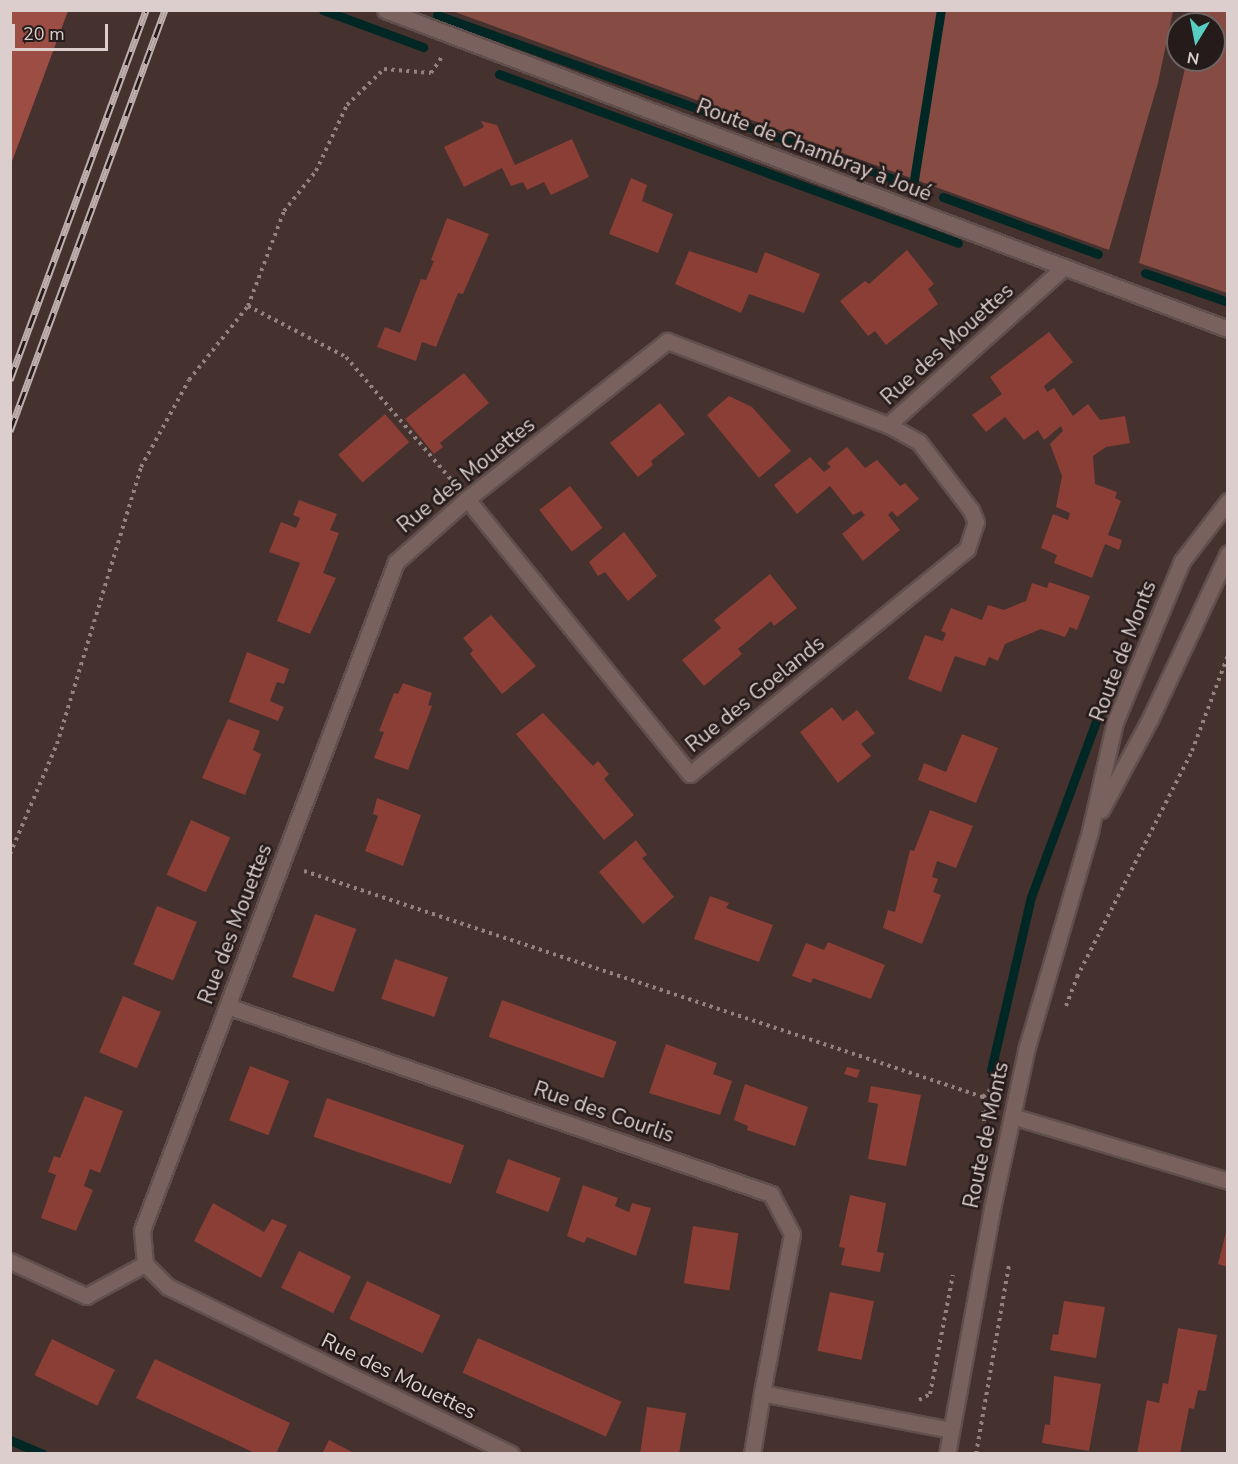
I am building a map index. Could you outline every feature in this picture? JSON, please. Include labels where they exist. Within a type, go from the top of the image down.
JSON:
[{"type":"street","name":"Route de Chambray à Joué","points":[[385,10],[1227,329]]},
{"type":"street","name":"Rue des Mouettes","points":[[511,1454],[168,1287],[145,1264],[142,1230],[396,562],[467,499],[667,341],[888,425],[1064,267]]},
{"type":"street","name":"Rue des Goelands","points":[[467,499],[690,774],[967,549],[976,522],[971,510],[919,442],[888,425]]},
{"type":"street","name":"Route de Monts","points":[[947,1454],[1012,1116],[1047,968],[1090,831],[1115,722],[1163,599],[1182,561],[1227,501]]},
{"type":"street","name":"Route de Monts","points":[[1090,831],[1150,719],[1227,553]]},
{"type":"street","name":"Rue des Courlis","points":[[226,1006],[771,1194],[792,1234],[762,1393]]},
{"type":"street","points":[[1012,1116],[1227,1181]]},
{"type":"street","points":[[10,1261],[86,1296],[145,1264]]},
{"type":"street","points":[[752,1454],[762,1393],[894,1421],[950,1430]]},
{"type":"path","points":[[10,854],[57,744],[141,467],[189,380],[248,306],[284,211],[316,171],[347,105],[384,69],[431,73],[454,37]]},
{"type":"path","points":[[248,306],[346,357],[467,499]]},
{"type":"path","points":[[1063,1015],[1077,978],[1192,752],[1227,655]]},
{"type":"path","points":[[280,863],[983,1097]]},
{"type":"path","points":[[976,1454],[1011,1253]]},
{"type":"path","points":[[894,1421],[899,1403],[910,1404],[930,1394],[955,1268]]},
{"type":"shaded area","points":[[10,11],[68,11],[11,164]]},
{"type":"shaded area","points":[[452,11],[1173,11],[1166,12],[1166,45],[1158,83],[1109,250]]},
{"type":"shaded area","points":[[1227,11],[1227,293],[1139,263],[1184,72],[1226,72],[1226,12],[1197,12]]},
{"type":"building","points":[[481,121],[497,125],[515,165],[572,139],[589,177],[551,195],[544,182],[527,190],[523,182],[511,186],[502,168],[464,187],[444,147],[484,127]]},
{"type":"building","points":[[631,178],[647,185],[642,201],[673,214],[658,253],[609,234]]},
{"type":"building","points":[[447,218],[489,234],[463,294],[458,293],[436,347],[422,342],[416,361],[377,347],[385,327],[400,333],[421,279],[426,280],[434,261],[431,260]]},
{"type":"building","points":[[907,250],[934,284],[928,289],[938,304],[886,345],[875,331],[868,336],[840,301],[865,281],[869,284]]},
{"type":"building","points":[[689,251],[757,273],[765,252],[820,274],[804,313],[749,294],[741,313],[675,284]]},
{"type":"building","points":[[1049,332],[1073,362],[1044,386],[1047,392],[1054,388],[1073,416],[1088,404],[1100,420],[1125,416],[1130,443],[1106,447],[1093,456],[1095,484],[1117,492],[1115,498],[1121,501],[1108,535],[1122,540],[1119,550],[1105,544],[1092,578],[1054,563],[1057,555],[1041,548],[1053,514],[1068,520],[1070,513],[1056,507],[1062,476],[1050,444],[1063,431],[1061,426],[1044,440],[1038,430],[1024,440],[1005,417],[986,432],[972,415],[1002,394],[990,377]]},
{"type":"building","points":[[464,373],[489,403],[440,443],[443,447],[434,454],[405,419]]},
{"type":"building","points":[[729,396],[752,407],[791,451],[759,478],[707,415]]},
{"type":"building","points":[[660,403],[685,434],[651,461],[653,465],[638,477],[610,443]]},
{"type":"building","points":[[385,414],[409,442],[362,483],[338,455]]},
{"type":"building","points":[[847,447],[865,468],[877,460],[900,486],[905,483],[919,499],[897,517],[892,511],[888,515],[900,530],[863,561],[842,534],[865,515],[861,511],[853,515],[830,486],[797,514],[774,485],[810,457],[824,472],[831,467],[827,463]]},
{"type":"building","points":[[570,486],[603,528],[572,552],[539,510]]},
{"type":"building","points":[[299,500],[337,514],[330,530],[339,533],[323,573],[336,578],[310,634],[277,621],[300,563],[269,552],[281,522],[296,528],[300,518],[293,515]]},
{"type":"building","points":[[624,532],[657,576],[628,601],[605,572],[598,576],[589,562]]},
{"type":"building","points":[[770,574],[797,608],[774,626],[771,621],[738,649],[742,654],[704,686],[682,660],[721,628],[714,620]]},
{"type":"building","points":[[1049,582],[1090,596],[1077,630],[1070,627],[1065,637],[1041,629],[1005,644],[998,661],[989,657],[985,666],[955,656],[941,692],[908,679],[925,635],[943,641],[946,633],[941,631],[951,608],[982,620],[988,605],[1004,610],[1026,601],[1032,583],[1047,588]]},
{"type":"building","points":[[491,615],[536,666],[502,694],[470,654],[473,650],[463,638]]},
{"type":"building","points":[[247,652],[289,669],[284,684],[277,682],[270,701],[284,707],[278,721],[229,702]]},
{"type":"building","points":[[403,683],[432,693],[428,705],[432,706],[408,770],[374,758],[384,732],[379,731],[394,693],[398,694]]},
{"type":"building","points":[[832,707],[843,721],[857,710],[875,733],[861,744],[871,756],[838,783],[800,732]]},
{"type":"building","points":[[543,713],[593,766],[598,761],[609,774],[604,779],[634,815],[604,840],[516,734]]},
{"type":"building","points":[[228,719],[260,731],[253,750],[261,754],[245,795],[202,778]]},
{"type":"building","points":[[962,734],[998,748],[976,803],[918,780],[924,763],[946,772]]},
{"type":"building","points":[[377,798],[421,815],[403,866],[365,851],[378,816],[373,814]]},
{"type":"building","points":[[930,810],[973,826],[956,868],[937,861],[932,877],[938,879],[933,892],[941,895],[922,944],[883,928],[888,910],[895,912],[910,850],[914,851]]},
{"type":"building","points":[[191,820],[230,837],[206,892],[167,875]]},
{"type":"building","points":[[636,840],[647,855],[642,858],[674,897],[643,924],[599,872]]},
{"type":"building","points":[[710,896],[729,903],[726,908],[773,925],[759,962],[694,939]]},
{"type":"building","points":[[157,906],[197,922],[173,981],[133,964]]},
{"type":"building","points":[[315,914],[356,929],[333,992],[292,977]]},
{"type":"building","points":[[828,942],[885,965],[871,999],[813,978],[811,983],[792,976],[806,943],[824,950]]},
{"type":"building","points":[[395,959],[448,977],[434,1017],[381,999]]},
{"type":"building","points":[[123,996],[161,1012],[137,1068],[99,1052]]},
{"type":"building","points":[[502,1000],[617,1042],[603,1078],[489,1037]]},
{"type":"building","points":[[666,1044],[717,1063],[713,1074],[732,1081],[720,1115],[649,1093]]},
{"type":"building","points":[[250,1066],[289,1081],[268,1135],[229,1120]]},
{"type":"building","points":[[847,1067],[860,1070],[857,1078],[844,1074]]},
{"type":"building","points":[[745,1084],[808,1107],[795,1146],[747,1130],[748,1126],[734,1120]]},
{"type":"building","points":[[871,1086],[921,1095],[906,1166],[868,1159],[878,1104],[868,1102]]},
{"type":"building","points":[[85,1096],[123,1111],[100,1173],[90,1169],[84,1186],[93,1190],[76,1231],[41,1218],[56,1175],[48,1172],[54,1156],[60,1158]]},
{"type":"building","points":[[327,1098],[464,1145],[451,1184],[314,1137]]},
{"type":"building","points":[[508,1159],[561,1178],[548,1212],[496,1193]]},
{"type":"building","points":[[583,1185],[618,1198],[615,1206],[629,1212],[632,1203],[651,1208],[636,1256],[587,1237],[584,1243],[567,1236]]},
{"type":"building","points":[[850,1195],[886,1203],[877,1252],[884,1253],[880,1272],[841,1265],[845,1248],[839,1247]]},
{"type":"building","points":[[213,1203],[264,1232],[272,1219],[287,1225],[261,1278],[194,1241]]},
{"type":"building","points":[[693,1226],[738,1233],[729,1290],[684,1283]]},
{"type":"building","points":[[1227,1228],[1227,1267],[1218,1264]]},
{"type":"building","points":[[299,1251],[351,1276],[333,1313],[281,1288]]},
{"type":"building","points":[[367,1281],[440,1315],[423,1353],[349,1319]]},
{"type":"building","points":[[830,1292],[874,1301],[862,1360],[818,1351]]},
{"type":"building","points":[[1064,1301],[1105,1307],[1096,1358],[1050,1350],[1053,1334],[1058,1335]]},
{"type":"building","points":[[1178,1328],[1217,1335],[1206,1391],[1198,1390],[1194,1409],[1189,1408],[1180,1454],[1137,1454],[1147,1400],[1159,1403],[1163,1383],[1168,1384]]},
{"type":"building","points":[[478,1338],[621,1402],[606,1437],[463,1373]]},
{"type":"building","points":[[52,1339],[115,1370],[97,1406],[34,1375]]},
{"type":"building","points":[[155,1359],[290,1423],[276,1454],[257,1454],[136,1398]]},
{"type":"building","points":[[1054,1376],[1101,1384],[1089,1451],[1042,1443],[1045,1424],[1050,1425]]},
{"type":"building","points":[[647,1407],[686,1413],[679,1454],[640,1454]]},
{"type":"building","points":[[329,1440],[356,1454],[322,1454]]},
{"type":"waterway","points":[[323,10],[423,47]]},
{"type":"waterway","points":[[437,15],[913,186],[941,10]]},
{"type":"waterway","points":[[499,74],[958,243]]},
{"type":"waterway","points":[[943,197],[1098,254]]},
{"type":"waterway","points":[[1145,273],[1228,302]]},
{"type":"waterway","points":[[991,1070],[1031,897],[1107,691]]},
{"type":"waterway","points":[[10,1440],[43,1454]]},
{"type":"railway","points":[[10,380],[146,10]]},
{"type":"railway","points":[[10,431],[165,10]]}]
